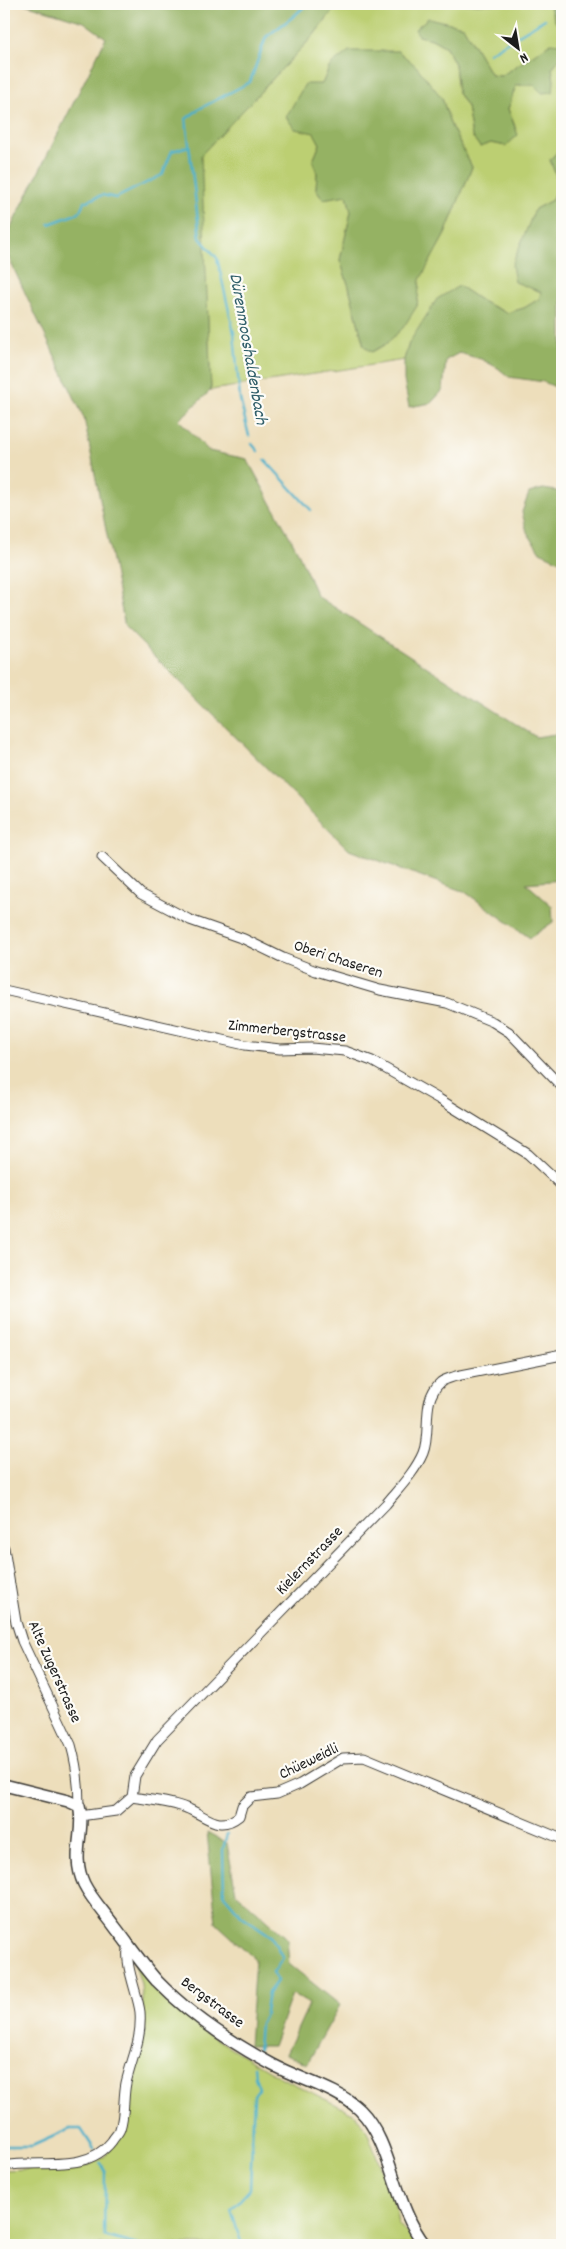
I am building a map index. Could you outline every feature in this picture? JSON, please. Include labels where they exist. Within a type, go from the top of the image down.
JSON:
[{"type":"street","name":"Oberi Chaseren","points":[[102,857],[141,894],[190,920],[244,939],[283,958],[316,971],[380,990],[447,1003],[493,1022],[509,1032],[562,1087]]},
{"type":"street","name":"Zimmerbergstrasse","points":[[4,990],[245,1045],[280,1049],[311,1048],[345,1051],[372,1061],[439,1099],[528,1154],[562,1186]]},
{"type":"street","name":"Kielernstrasse","points":[[132,1797],[135,1776],[157,1740],[366,1524],[406,1480],[423,1452],[429,1405],[432,1394],[441,1382],[456,1376],[562,1355]]},
{"type":"street","name":"Alte Zugerstrasse","points":[[4,1548],[12,1602],[19,1631],[71,1745],[79,1782],[79,1811]]},
{"type":"street","name":"Chüeweidli","points":[[132,1797],[186,1808],[211,1822],[232,1822],[240,1816],[242,1806],[251,1797],[276,1794],[300,1784],[343,1758],[364,1757],[562,1839]]},
{"type":"street","points":[[4,1785],[68,1801],[79,1811],[116,1811],[132,1797]]},
{"type":"street","name":"Bergstrasse","points":[[79,1811],[77,1853],[84,1883],[156,1979],[203,2020],[272,2065],[342,2096],[362,2112],[375,2130],[406,2215],[425,2245]]},
{"type":"street","points":[[4,2166],[78,2162],[97,2155],[110,2144],[120,2129],[126,2084],[139,2045],[141,2024],[139,2001],[128,1957],[129,1945]]},
{"type":"green space","points":[[25,4],[338,4],[313,36],[201,155],[211,390],[179,420],[209,451],[247,459],[297,550],[317,596],[536,737],[562,733],[562,880],[526,883],[552,906],[553,922],[530,938],[465,892],[349,850],[125,627],[84,418],[4,248],[4,241],[106,38],[84,22]]},
{"type":"green space","points":[[338,4],[549,4],[555,21],[562,30],[562,47],[560,44],[501,76],[491,75],[463,26],[419,36],[432,39],[446,47],[455,64],[458,93],[467,107],[472,136],[480,147],[491,143],[506,146],[515,126],[508,109],[516,85],[534,85],[542,93],[554,81],[552,68],[562,56],[562,146],[550,160],[558,181],[552,200],[535,209],[516,282],[542,292],[539,299],[524,308],[507,313],[483,302],[459,286],[409,343],[404,360],[211,390],[200,155],[313,36]],"holes":[[[330,66],[442,98],[451,126],[472,167],[445,234],[419,280],[417,306],[364,346],[340,260],[351,212],[347,194],[323,199],[316,189],[317,173],[313,161],[320,144],[314,132],[322,84]]]},
{"type":"green space","points":[[549,4],[562,4],[562,30],[555,21]]},
{"type":"green space","points":[[428,18],[463,26],[491,75],[501,76],[551,43],[561,44],[562,54],[552,68],[553,92],[542,93],[534,85],[516,85],[508,109],[518,135],[506,146],[491,143],[480,147],[472,136],[467,107],[458,93],[455,64],[446,47],[432,39],[419,36],[415,29]]},
{"type":"green space","points":[[349,51],[398,51],[416,66],[442,98],[451,126],[472,167],[445,234],[420,280],[417,306],[403,328],[386,344],[372,352],[364,346],[340,260],[351,212],[347,195],[323,199],[316,189],[317,173],[313,161],[320,144],[314,133],[295,129],[286,117],[305,84],[322,84],[330,66]]},
{"type":"green space","points":[[562,146],[562,390],[544,382],[509,377],[498,368],[481,359],[459,353],[446,360],[443,390],[431,403],[409,407],[404,380],[404,360],[409,343],[437,299],[459,286],[483,302],[507,313],[524,308],[539,299],[541,292],[515,282],[512,265],[535,209],[552,200],[558,181],[550,160]]},
{"type":"green space","points":[[543,489],[562,492],[562,562],[540,552],[527,532],[522,512],[529,493]]},
{"type":"green space","points":[[207,1832],[227,1843],[236,1893],[287,1938],[289,1964],[340,2005],[307,2064],[286,2054],[309,2004],[292,1994],[273,2046],[249,2046],[255,1959],[216,1923]]},
{"type":"green space","points":[[134,1962],[159,1992],[205,2032],[276,2075],[355,2114],[367,2131],[394,2201],[398,2223],[417,2245],[4,2245],[4,2170],[87,2166],[104,2157],[123,2134],[129,2114],[128,2097],[145,2031],[141,1984]]},
{"type":"waterway","points":[[4,14],[9,4]]},
{"type":"waterway","name":"Dürenmooshaldenbach","points":[[249,436],[240,399],[234,333],[217,258],[200,238],[186,119],[199,109],[250,82],[266,37],[307,4]]},
{"type":"waterway","points":[[554,10],[560,4]]},
{"type":"waterway","points":[[489,53],[545,19]]},
{"type":"waterway","points":[[49,224],[79,213],[84,202],[102,195],[116,198],[162,175],[172,151],[189,146]]},
{"type":"waterway","points":[[252,444],[258,451]]},
{"type":"waterway","points":[[265,460],[311,510]]},
{"type":"waterway","points":[[227,1834],[223,1849],[224,1895],[242,1916],[271,1936],[283,1958],[273,1972],[277,1981],[268,1993],[264,2017],[260,2023],[258,2050]]},
{"type":"waterway","points":[[242,2245],[231,2210],[250,2189],[254,2095],[259,2088],[254,2066]]},
{"type":"waterway","points":[[4,2146],[32,2146],[70,2129],[81,2129],[94,2149]]},
{"type":"waterway","points":[[100,2163],[105,2172],[104,2236],[137,2245]]}]
